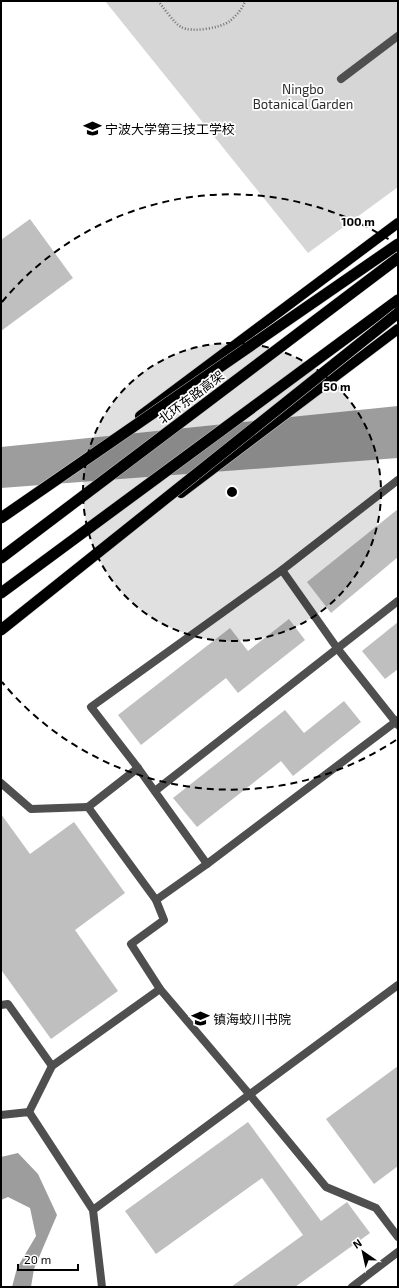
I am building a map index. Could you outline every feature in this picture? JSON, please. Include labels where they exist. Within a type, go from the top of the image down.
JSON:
[{"type":"highway","points":[[1,519],[398,244]]},
{"type":"highway","name":"北环东路高架","points":[[1,558],[398,258]]},
{"type":"highway","points":[[1,593],[398,300]]},
{"type":"highway","points":[[1,629],[398,313]]},
{"type":"main road","points":[[1,519],[398,223]]},
{"type":"main road","points":[[1,629],[394,332]]},
{"type":"lane","points":[[341,79],[398,36]]},
{"type":"lane","points":[[207,864],[155,791],[91,707],[282,570],[398,480]]},
{"type":"lane","points":[[156,900],[207,864],[397,722],[337,648],[282,570]]},
{"type":"lane","points":[[155,791],[398,601]]},
{"type":"lane","points":[[1,783],[31,809],[88,807],[138,768]]},
{"type":"lane","points":[[88,807],[156,900],[164,920],[131,944],[160,989],[326,1187],[376,1208],[398,1237]]},
{"type":"lane","points":[[93,1210],[398,985]]},
{"type":"lane","points":[[29,1112],[52,1066],[160,989]]},
{"type":"lane","points":[[1,1005],[8,1004],[52,1066]]},
{"type":"lane","points":[[1,1115],[29,1112]]},
{"type":"lane","points":[[29,1112],[93,1210],[102,1287]]},
{"type":"lane","points":[[352,1287],[398,1252]]},
{"type":"path","points":[[158,1],[181,27],[192,30],[210,28],[229,22],[243,6],[245,1]]},
{"type":"green space","name":"Ningbo Botanical Garden","points":[[105,1],[398,1],[398,187],[308,253]]},
{"type":"shaded area","points":[[398,406],[398,458],[1,488],[1,447]]},
{"type":"shaded area","points":[[18,1153],[38,1174],[57,1215],[34,1269],[31,1287],[12,1287],[17,1268],[36,1236],[30,1208],[8,1197],[1,1200],[1,1157]]},
{"type":"building","points":[[30,219],[73,278],[1,331],[1,240]]},
{"type":"building","points":[[398,509],[398,557],[331,613],[307,582]]},
{"type":"building","points":[[289,619],[305,640],[238,693],[226,678],[141,745],[118,715],[230,628],[248,651]]},
{"type":"building","points":[[398,622],[398,669],[385,679],[362,651]]},
{"type":"building","points":[[344,701],[361,722],[293,776],[281,761],[197,827],[173,798],[285,710],[304,733]]},
{"type":"building","points":[[1,814],[30,854],[74,822],[125,893],[75,930],[118,991],[51,1039],[2,971],[1,972]]},
{"type":"building","points":[[398,1066],[398,1166],[374,1184],[326,1119]]},
{"type":"building","points":[[248,1122],[321,1221],[347,1202],[370,1233],[295,1287],[231,1287],[303,1235],[262,1178],[156,1254],[125,1211]]},
{"type":"place","name":"宁波大学第三技工学校","points":[[92,129]]},
{"type":"place","name":"镇海蛟川书院","points":[[200,1019]]}]
